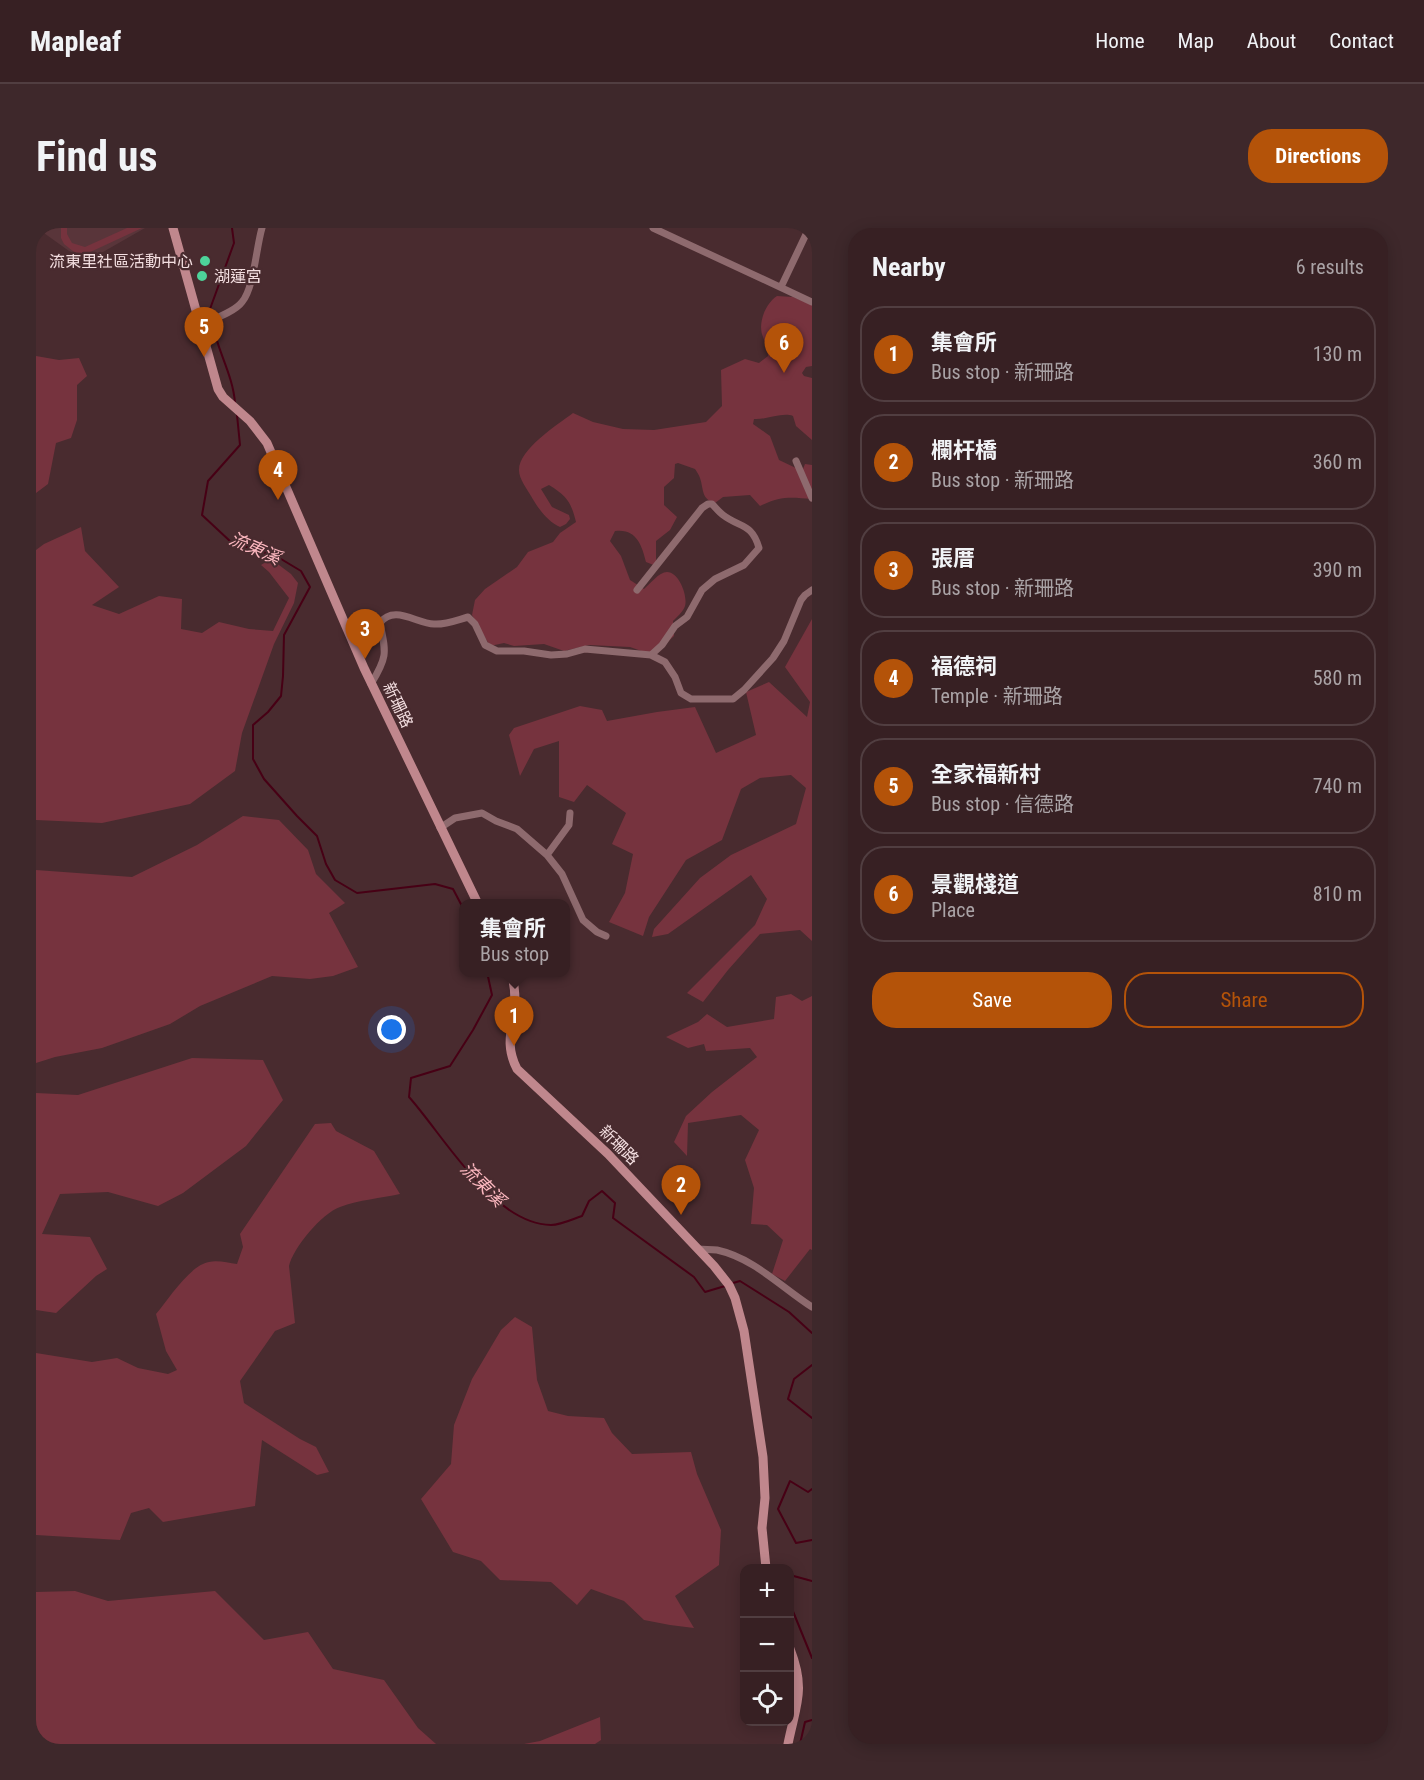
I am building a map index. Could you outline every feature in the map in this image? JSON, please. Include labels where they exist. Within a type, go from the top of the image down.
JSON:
[{"type":"street","points":[[173,228],[202,324],[242,303],[249,290],[262,228]]},
{"type":"street","points":[[653,228],[812,302]]},
{"type":"street","points":[[781,287],[809,228]]},
{"type":"street","name":"新珊路","points":[[202,324],[218,389],[223,397],[250,421],[267,443],[371,684],[476,899]]},
{"type":"street","points":[[796,460],[812,498]]},
{"type":"street","points":[[637,590],[702,508],[708,504],[712,504],[724,516],[750,529],[757,540],[759,548],[744,565],[715,579],[702,590],[687,616],[675,626],[662,645],[651,654]]},
{"type":"street","points":[[371,684],[385,655],[380,623],[384,618],[393,614],[437,625],[468,617],[476,624],[484,645],[497,651],[524,651],[551,655],[594,649],[651,654],[664,662],[675,677],[681,693],[691,699],[733,699],[773,658],[784,641],[801,600],[812,590]]},
{"type":"street","points":[[440,828],[455,818],[482,813],[517,829],[547,855],[562,874],[583,920],[597,932],[606,936]]},
{"type":"street","points":[[547,855],[569,825],[570,813]]},
{"type":"street","name":"新珊路","points":[[512,977],[514,1002],[509,1047],[517,1069],[608,1155],[714,1266],[729,1285],[735,1298],[744,1331],[763,1457],[765,1498],[762,1528],[766,1564]]},
{"type":"street","points":[[698,1250],[717,1250],[739,1258],[812,1307]]},
{"type":"street","points":[[788,1744],[799,1693],[794,1662]]},
{"type":"shaded area","points":[[37,228],[145,228],[103,252],[80,256],[69,251]]},
{"type":"shaded area","points":[[61,228],[67,228],[67,234],[72,243],[85,247],[127,228],[142,228],[86,254],[74,252],[64,244],[61,238]]},
{"type":"shaded area","points":[[777,296],[793,297],[812,305],[812,366],[806,367],[802,373],[812,378],[812,440],[796,426],[793,416],[754,419],[753,424],[770,436],[779,460],[798,469],[803,469],[805,464],[812,465],[812,499],[785,498],[760,506],[750,495],[723,497],[715,503],[705,496],[695,469],[675,464],[674,478],[664,487],[664,505],[677,517],[670,530],[656,541],[656,566],[646,562],[637,539],[628,532],[615,531],[610,541],[621,556],[630,580],[644,589],[658,576],[667,572],[679,580],[686,602],[683,610],[673,621],[674,636],[661,648],[647,653],[630,647],[589,645],[564,651],[544,644],[514,646],[504,643],[490,646],[472,615],[475,600],[485,589],[517,567],[528,552],[553,542],[560,533],[576,522],[567,500],[549,485],[541,489],[552,507],[569,515],[570,519],[560,527],[551,522],[540,509],[519,473],[525,454],[540,438],[573,413],[593,422],[623,429],[654,430],[706,422],[722,406],[721,370],[745,359],[759,363],[768,356],[761,326],[766,308]]},
{"type":"shaded area","points":[[36,356],[59,360],[79,358],[87,376],[77,385],[77,420],[71,438],[56,443],[48,484],[36,493]]},
{"type":"shaded area","points":[[81,527],[85,551],[119,587],[92,605],[119,614],[159,596],[182,599],[181,629],[202,633],[219,622],[249,629],[273,631],[289,598],[261,565],[271,559],[291,574],[298,583],[294,603],[274,644],[242,733],[235,771],[190,804],[102,823],[36,820],[36,550]]},
{"type":"shaded area","points":[[812,619],[812,941],[800,930],[760,934],[703,1002],[687,993],[755,925],[767,899],[751,875],[668,934],[652,937],[654,929],[700,878],[731,855],[796,824],[806,788],[791,775],[760,778],[741,789],[722,840],[686,860],[649,917],[643,936],[609,922],[625,893],[633,854],[612,844],[626,813],[587,785],[574,802],[559,797],[559,741],[534,749],[520,776],[509,735],[514,728],[580,706],[602,710],[607,721],[695,707],[716,753],[756,735],[746,692],[769,682],[807,717],[810,702],[785,667]]},
{"type":"shaded area","points":[[243,816],[279,820],[308,850],[316,874],[345,903],[329,913],[358,967],[333,976],[310,979],[272,976],[200,1006],[170,1024],[102,1048],[36,1063],[36,870],[132,877],[197,845]]},
{"type":"shaded area","points":[[791,994],[802,1001],[812,996],[812,1250],[810,1249],[785,1281],[772,1274],[783,1240],[767,1225],[751,1224],[754,1188],[745,1160],[759,1130],[741,1115],[688,1123],[687,1156],[674,1142],[686,1116],[712,1092],[757,1057],[750,1048],[706,1051],[704,1044],[688,1048],[666,1037],[698,1022],[707,1014],[727,1027],[774,1019],[776,997]]},
{"type":"shaded area","points":[[192,1058],[263,1060],[283,1100],[246,1146],[183,1193],[158,1206],[108,1192],[60,1194],[42,1234],[90,1237],[107,1269],[96,1276],[56,1313],[36,1310],[36,1093],[78,1095]]},
{"type":"shaded area","points":[[331,1123],[336,1131],[374,1151],[400,1194],[340,1207],[325,1216],[309,1232],[296,1250],[289,1266],[295,1323],[275,1331],[240,1381],[244,1403],[316,1447],[329,1472],[317,1475],[262,1440],[255,1506],[163,1522],[149,1508],[131,1513],[120,1540],[36,1535],[36,1353],[92,1362],[117,1358],[138,1368],[168,1374],[177,1370],[166,1351],[156,1314],[194,1269],[216,1261],[237,1264],[243,1247],[240,1234],[315,1124]]},
{"type":"shaded area","points":[[515,1317],[532,1327],[537,1380],[548,1411],[568,1416],[604,1418],[612,1433],[632,1454],[691,1452],[697,1474],[721,1530],[719,1565],[675,1596],[694,1628],[644,1620],[624,1601],[591,1589],[577,1605],[551,1582],[500,1580],[481,1561],[453,1552],[421,1499],[451,1464],[454,1425],[472,1379],[501,1330]]},
{"type":"shaded area","points":[[75,1591],[108,1601],[215,1591],[264,1640],[308,1632],[333,1669],[384,1680],[418,1728],[436,1744],[36,1744],[36,1592]]},
{"type":"shaded area","points":[[600,1717],[601,1740],[595,1744],[524,1744],[540,1741]]},
{"type":"waterway","name":"流東溪","points":[[212,317],[210,309],[234,243],[232,228]]},
{"type":"waterway","name":"流東溪","points":[[212,322],[231,382],[235,403]]},
{"type":"waterway","name":"流東溪","points":[[237,415],[240,445],[208,481],[202,515],[231,542],[276,556],[301,571],[310,587],[284,635],[281,696],[253,725],[253,759],[264,779],[317,836],[326,864],[335,880],[357,893],[435,884],[453,889],[459,900]]},
{"type":"waterway","name":"流東溪","points":[[488,977],[492,995],[450,1066],[411,1078],[409,1097],[471,1175],[509,1210],[530,1221],[551,1225],[559,1224],[582,1216],[589,1201],[602,1191],[615,1203],[613,1218],[694,1277],[705,1292],[725,1286]]},
{"type":"waterway","name":"流東溪","points":[[733,1283],[740,1281],[789,1312],[812,1333]]},
{"type":"waterway","name":"流東溪","points":[[812,1365],[794,1379],[788,1399],[812,1418]]},
{"type":"waterway","name":"流東溪","points":[[812,1489],[808,1492],[790,1481],[778,1509],[796,1543],[812,1540]]},
{"type":"waterway","name":"流東溪","points":[[794,1576],[812,1581]]},
{"type":"waterway","name":"流東溪","points":[[794,1614],[812,1658]]},
{"type":"waterway","name":"流東溪","points":[[800,1744],[805,1722],[812,1720]]},
{"type":"place","name":"流東里社區活動中心","points":[[205,261]]},
{"type":"place","name":"湖蓮宮","points":[[202,276]]},
{"type":"place","name":"全家福新村","points":[[204,357]]},
{"type":"place","name":"景觀棧道","points":[[784,373]]},
{"type":"place","name":"福德祠","points":[[278,500]]},
{"type":"place","name":"張厝","points":[[365,659]]},
{"type":"place","name":"集會所","points":[[514,1046]]},
{"type":"place","name":"欄杆橋","points":[[681,1215]]}]
